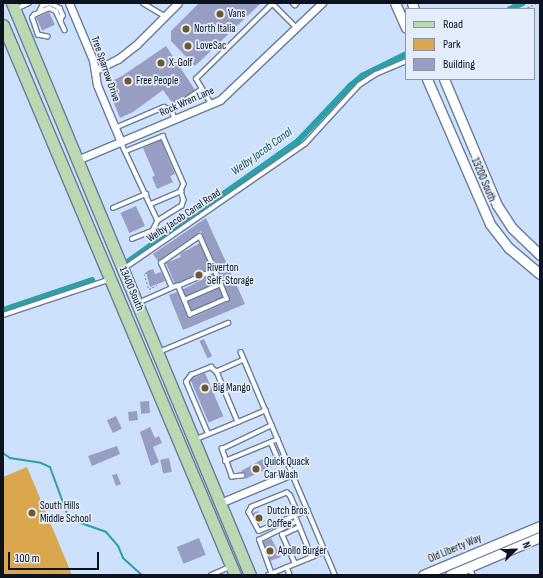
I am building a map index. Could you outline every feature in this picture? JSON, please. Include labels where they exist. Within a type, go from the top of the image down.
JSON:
[{"type":"main road","name":"13400 South","points":[[14,6],[122,270],[250,575]]},
{"type":"main road","name":"13400 South","points":[[3,26],[233,571]]},
{"type":"street","name":"Tree Sparrow Drive","points":[[69,3],[96,70],[97,85],[121,142]]},
{"type":"street","points":[[96,70],[122,57],[178,3]]},
{"type":"street","name":"Rock Wren Lane","points":[[77,160],[211,105],[226,95],[322,3]]},
{"type":"street","points":[[395,3],[405,26]]},
{"type":"street","name":"13200 South","points":[[427,80],[490,224],[509,248],[540,274]]},
{"type":"street","name":"13200 South","points":[[444,80],[501,213],[518,236],[540,256]]},
{"type":"street","points":[[220,504],[292,473]]},
{"type":"street","name":"Old Liberty Way","points":[[423,575],[540,526]]},
{"type":"street","name":"Old Liberty Way","points":[[450,575],[471,571],[540,537]]},
{"type":"lane","points":[[14,6],[29,3]]},
{"type":"lane","points":[[39,12],[42,6],[49,3],[60,8],[63,15],[61,21]]},
{"type":"lane","points":[[143,3],[165,16]]},
{"type":"lane","points":[[211,105],[196,79],[273,3],[296,27]]},
{"type":"lane","points":[[293,3],[295,5],[297,3]]},
{"type":"lane","points":[[48,37],[38,35],[33,23],[34,15],[39,12],[52,8],[61,21],[64,30]]},
{"type":"lane","name":"Welby Jacob Canal Road","points":[[122,270],[305,144],[359,86],[376,74],[405,61]]},
{"type":"lane","points":[[171,110],[202,89]]},
{"type":"lane","points":[[115,128],[164,107],[171,110],[175,120]]},
{"type":"lane","points":[[126,152],[163,136],[184,184],[181,191],[184,200],[182,206],[158,221],[153,231],[133,239]]},
{"type":"lane","points":[[121,142],[158,221]]},
{"type":"lane","points":[[150,204],[181,191]]},
{"type":"lane","points":[[113,208],[146,194]]},
{"type":"lane","points":[[172,288],[161,263],[200,236],[227,299],[190,315],[178,286]]},
{"type":"lane","points":[[137,304],[215,270]]},
{"type":"lane","points":[[3,315],[110,279]]},
{"type":"lane","points":[[184,300],[221,284]]},
{"type":"lane","points":[[158,353],[228,323]]},
{"type":"lane","points":[[241,352],[335,575]]},
{"type":"lane","points":[[217,372],[244,360]]},
{"type":"lane","points":[[208,434],[186,382],[190,375],[211,367],[217,372],[238,422]]},
{"type":"lane","points":[[194,440],[266,410]]},
{"type":"lane","points":[[243,476],[232,477],[221,451],[223,447],[272,425]]},
{"type":"lane","points":[[225,461],[278,439]]},
{"type":"lane","points":[[270,442],[279,461]]},
{"type":"lane","points":[[273,463],[286,458]]},
{"type":"lane","points":[[308,510],[296,515],[269,526],[257,530],[250,514],[250,508],[287,493],[296,515],[299,527],[312,557]]},
{"type":"lane","points":[[297,521],[259,540],[271,575],[325,551]]},
{"type":"lane","points":[[295,564],[282,535],[299,527]]},
{"type":"lane","points":[[287,567],[290,575]]},
{"type":"lane","points":[[211,575],[233,571]]},
{"type":"path","points":[[526,8],[537,3]]},
{"type":"path","points":[[150,270],[144,274],[148,288],[157,285]]},
{"type":"green space","name":"South Hills Middle School","points":[[27,467],[72,575],[3,575],[3,477]]},
{"type":"building","points":[[199,3],[261,3],[195,66],[171,41],[171,31]]},
{"type":"building","points":[[49,12],[55,25],[42,31],[36,18]]},
{"type":"building","points":[[166,46],[195,90],[173,104],[163,90],[133,112],[120,118],[106,84],[122,76]]},
{"type":"building","points":[[161,140],[175,174],[170,176],[173,182],[157,189],[152,177],[155,176],[143,148]]},
{"type":"building","points":[[136,206],[145,226],[129,233],[120,213]]},
{"type":"building","points":[[206,218],[245,304],[183,330],[169,295],[177,292],[187,316],[191,318],[229,301],[224,283],[201,231],[158,261],[153,254]]},
{"type":"building","points":[[200,243],[211,268],[175,284],[166,263],[181,257],[180,254]]},
{"type":"building","points":[[153,269],[155,274],[161,272],[165,281],[150,287],[146,272]]},
{"type":"building","points":[[213,274],[217,282],[187,297],[183,289]]},
{"type":"building","points":[[219,288],[223,297],[192,311],[188,302]]},
{"type":"building","points":[[204,339],[212,356],[207,358],[199,341]]},
{"type":"building","points":[[205,373],[223,416],[209,423],[190,379]]},
{"type":"building","points":[[149,401],[150,413],[141,414],[140,402]]},
{"type":"building","points":[[137,411],[138,420],[129,421],[128,412]]},
{"type":"building","points":[[116,416],[122,429],[113,433],[107,420]]},
{"type":"building","points":[[150,427],[155,438],[159,436],[162,443],[153,447],[159,462],[151,466],[140,432]]},
{"type":"building","points":[[117,446],[120,454],[92,466],[88,456]]},
{"type":"building","name":"Quick Quack Car Wash","points":[[268,456],[273,466],[245,479],[246,474],[241,471]]},
{"type":"building","points":[[169,458],[172,472],[163,474],[160,460]]},
{"type":"building","points":[[117,474],[121,484],[116,486],[112,475]]},
{"type":"building","name":"Dutch Bros. Coffee","points":[[258,511],[265,521],[259,524],[253,513]]},
{"type":"building","points":[[199,538],[206,555],[183,564],[177,547]]},
{"type":"building","name":"Apollo Burger","points":[[271,538],[281,557],[270,561],[263,542]]},
{"type":"waterway","name":"Welby Jacob Canal","points":[[512,8],[523,3]]},
{"type":"waterway","name":"Welby Jacob Canal","points":[[126,263],[298,141],[350,86],[362,76],[405,54]]},
{"type":"waterway","name":"Welby Jacob Canal","points":[[3,310],[92,280]]},
{"type":"waterway","points":[[3,453],[10,458],[41,463],[50,467],[69,519],[106,532],[118,546],[123,558],[142,575]]},
{"type":"place","name":"Vans","points":[[220,14]]},
{"type":"place","name":"North Italia","points":[[186,29]]},
{"type":"place","name":"LoveSac","points":[[188,46]]},
{"type":"place","name":"X-Golf","points":[[161,63]]},
{"type":"place","name":"Free People","points":[[128,81]]},
{"type":"place","name":"Riverton Self-Storage","points":[[199,275]]},
{"type":"place","name":"Big Mango","points":[[205,388]]},
{"type":"place","name":"Quick Quack Car Wash","points":[[256,469]]},
{"type":"place","name":"South Hills Middle School","points":[[32,513]]},
{"type":"place","name":"Dutch Bros. Coffee","points":[[259,518]]},
{"type":"place","name":"Apollo Burger","points":[[270,551]]}]
